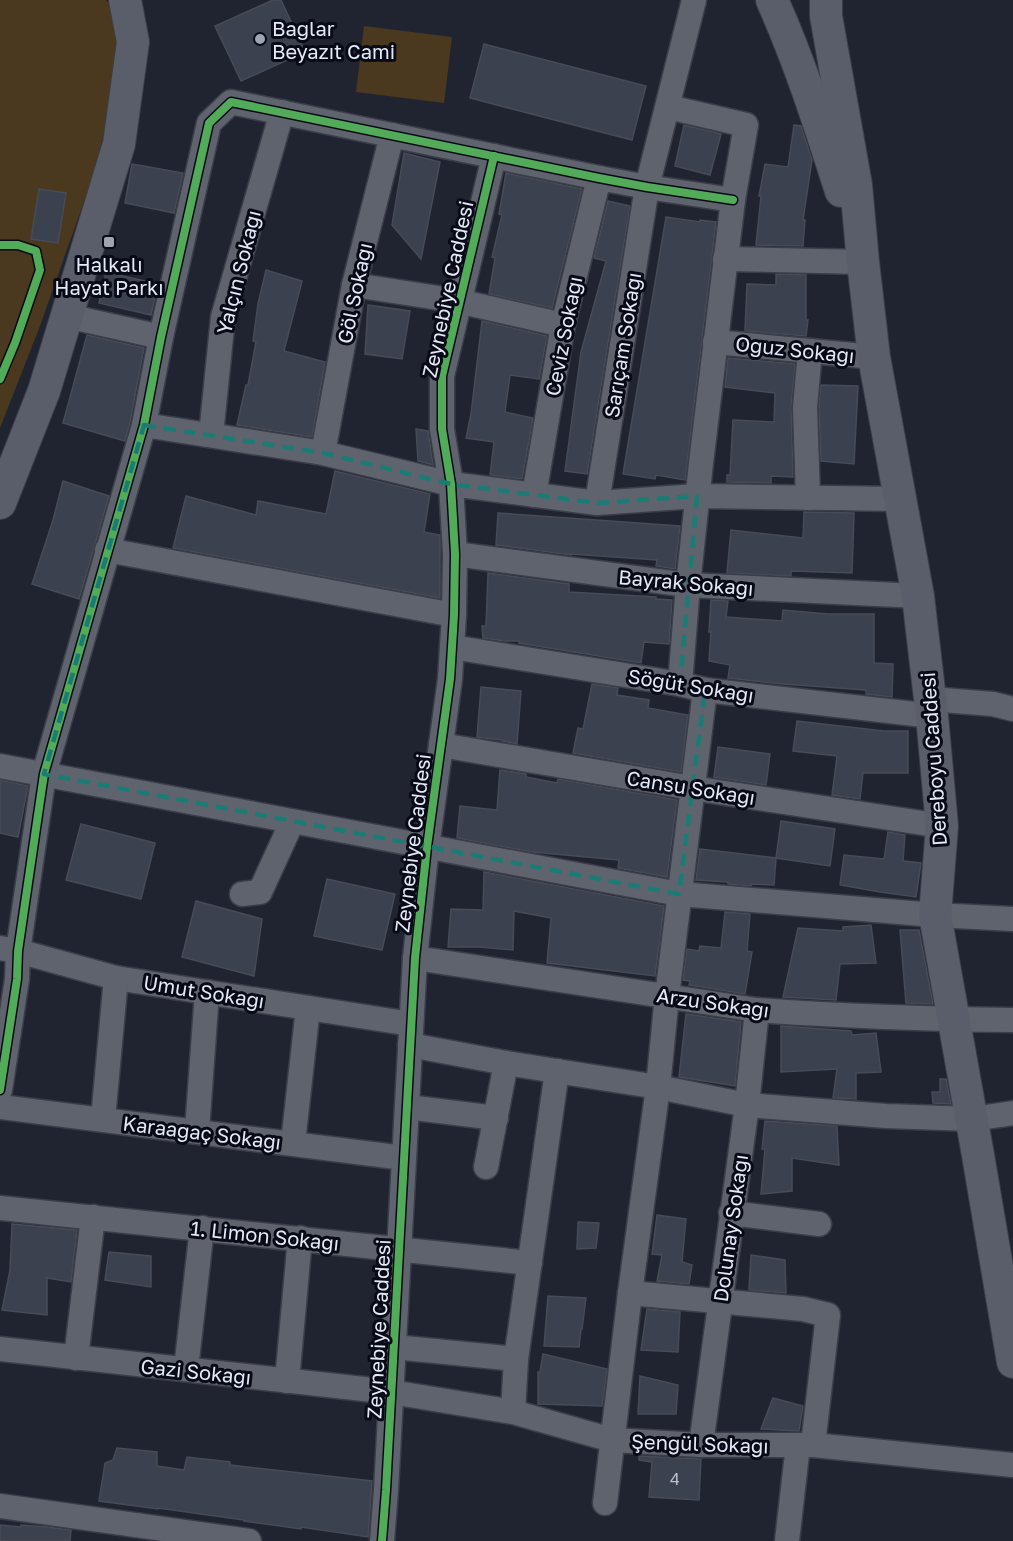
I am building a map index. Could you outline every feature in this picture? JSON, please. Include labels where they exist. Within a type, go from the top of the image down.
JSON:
[{"type":"main road","points":[[0,503],[44,391],[119,144],[133,42],[125,0]]},
{"type":"main road","points":[[771,0],[785,30],[817,116],[863,262]]},
{"type":"main road","points":[[826,0],[826,16],[856,185],[863,262]]},
{"type":"main road","name":"Dereboyu Caddesi","points":[[863,262],[874,357],[918,596],[931,707],[942,826],[936,915],[972,1119],[1007,1291],[1013,1362]]},
{"type":"street","name":"Sarıçam Sokağı","points":[[597,503],[647,187],[694,0]]},
{"type":"street","points":[[0,1090],[17,979],[9,950],[45,774],[144,425],[161,337],[209,123],[231,102],[599,178],[733,200]]},
{"type":"street","points":[[668,107],[746,124],[733,200],[715,342],[697,496],[680,684]]},
{"type":"street","name":"Yalçın Sokağı","points":[[212,435],[223,317],[282,112]]},
{"type":"street","name":"Göl Sokağı","points":[[323,453],[354,285],[392,135]]},
{"type":"street","name":"Zeynebiye Caddesi","points":[[382,1541],[415,958],[427,847],[450,679],[454,615],[455,554],[451,484],[442,429],[442,376],[494,156]]},
{"type":"street","name":"Ceviz Sokağı","points":[[534,495],[563,325],[599,178]]},
{"type":"street","points":[[726,259],[863,262]]},
{"type":"street","points":[[354,285],[458,301],[563,325]]},
{"type":"street","points":[[67,316],[161,337]]},
{"type":"street","name":"Oğuz Sokağı","points":[[715,342],[874,357]]},
{"type":"street","points":[[808,498],[805,407],[810,351]]},
{"type":"street","points":[[144,425],[323,453],[451,484],[597,503],[697,496],[900,499]]},
{"type":"street","points":[[107,550],[454,615]]},
{"type":"street","name":"Bayrak Sokağı","points":[[455,554],[688,585],[918,596]]},
{"type":"street","name":"Söğüt Sokağı","points":[[452,647],[705,690],[931,707],[993,704],[1013,709]]},
{"type":"street","points":[[604,1503],[658,1087],[705,690]]},
{"type":"street","name":"Cansu Sokağı","points":[[441,745],[692,788],[942,826]]},
{"type":"street","points":[[0,766],[680,894],[1013,919]]},
{"type":"street","points":[[242,894],[260,892],[292,822]]},
{"type":"street","name":"Umut Sokağı","points":[[9,950],[116,978],[308,1008],[411,1034],[506,1063],[658,1087],[747,1105],[886,1116],[972,1119],[1013,1113]]},
{"type":"street","name":"Arzu Sokağı","points":[[415,958],[757,1010],[1013,1020]]},
{"type":"street","points":[[103,1119],[116,978]]},
{"type":"street","points":[[197,1131],[207,992]]},
{"type":"street","points":[[292,1143],[308,1008]]},
{"type":"street","name":"Dolunay Sokağı","points":[[701,1445],[747,1105],[757,1010]]},
{"type":"street","points":[[486,1167],[506,1063]]},
{"type":"street","points":[[513,1412],[516,1359],[557,1071]]},
{"type":"street","name":"Karaağaç Sokağı","points":[[0,1107],[404,1158]]},
{"type":"street","points":[[407,1107],[496,1118]]},
{"type":"street","name":"1. Limon Sokağı","points":[[0,1208],[530,1263]]},
{"type":"street","points":[[731,1213],[819,1224]]},
{"type":"street","points":[[76,1358],[93,1217]]},
{"type":"street","points":[[186,1369],[202,1228]]},
{"type":"street","points":[[287,1380],[300,1238]]},
{"type":"street","points":[[630,1293],[803,1309],[828,1315],[787,1541]]},
{"type":"street","points":[[394,1347],[516,1359]]},
{"type":"street","name":"Gazi Sokağı","points":[[0,1349],[391,1392]]},
{"type":"street","name":"Şengül Sokağı","points":[[391,1392],[513,1412],[612,1440],[701,1445],[806,1445],[1013,1465]]},
{"type":"street","points":[[0,1506],[249,1541]]},
{"type":"highlighted area","points":[[144,425],[323,453],[451,484],[597,503],[697,496],[680,684],[705,690],[679,894],[44,774]]},
{"type":"shaded area","points":[[0,0],[106,0],[117,13],[125,45],[94,173],[40,326],[0,428]]},
{"type":"shaded area","points":[[364,26],[452,37],[444,103],[356,92]]},
{"type":"building","name":"Bağlar Beyazıt Cami","points":[[273,0],[281,0],[305,52],[241,81],[215,26]]},
{"type":"building","points":[[484,44],[646,86],[632,140],[470,98]]},
{"type":"building","points":[[684,125],[721,134],[710,175],[675,166]]},
{"type":"building","points":[[794,125],[801,126],[812,160],[803,220],[805,220],[803,246],[756,245],[761,196],[759,196],[765,164],[788,167]]},
{"type":"building","points":[[404,153],[440,162],[421,259],[392,225]]},
{"type":"building","points":[[132,164],[183,173],[174,213],[125,203]]},
{"type":"building","points":[[506,173],[582,189],[552,308],[489,294],[495,258],[492,257],[502,215],[499,214]]},
{"type":"building","points":[[39,189],[66,193],[58,243],[31,239]]},
{"type":"building","points":[[608,201],[630,206],[587,474],[565,471],[581,352],[606,261],[594,258]]},
{"type":"building","points":[[666,217],[716,222],[685,480],[656,475],[655,479],[623,474]]},
{"type":"building","points":[[266,270],[302,281],[284,351],[325,362],[312,437],[237,425],[246,385],[248,385],[256,342],[253,341],[258,304]]},
{"type":"building","points":[[106,272],[158,284],[151,315],[99,303]]},
{"type":"building","points":[[776,274],[806,275],[806,320],[808,320],[806,336],[745,331],[747,284],[776,285]]},
{"type":"building","points":[[368,305],[410,311],[402,359],[365,354]]},
{"type":"building","points":[[482,321],[547,336],[539,379],[510,375],[505,412],[533,418],[522,479],[490,475],[494,442],[466,438]]},
{"type":"building","points":[[87,335],[144,348],[125,441],[63,423]]},
{"type":"building","points":[[728,358],[795,364],[791,407],[793,477],[771,476],[771,483],[727,482],[727,475],[730,475],[733,420],[774,422],[775,393],[725,387]]},
{"type":"building","points":[[821,385],[858,386],[854,464],[821,461],[819,407]]},
{"type":"building","points":[[416,429],[428,431],[433,465],[418,461]]},
{"type":"building","points":[[335,471],[430,494],[424,532],[440,535],[440,598],[173,548],[186,496],[256,515],[258,501],[326,514]]},
{"type":"building","points":[[63,481],[109,496],[79,599],[32,584]]},
{"type":"building","points":[[804,512],[854,513],[852,573],[791,571],[791,576],[727,573],[731,530],[803,538]]},
{"type":"building","points":[[498,513],[680,526],[675,569],[656,566],[657,560],[571,555],[496,545]]},
{"type":"building","points":[[488,573],[569,584],[569,592],[672,600],[669,644],[644,642],[641,663],[519,643],[519,641],[483,638],[482,626],[486,626]]},
{"type":"building","points":[[711,600],[728,601],[726,617],[782,621],[783,610],[828,614],[874,614],[874,663],[893,664],[892,697],[866,694],[866,690],[728,678],[730,665],[709,661]]},
{"type":"building","points":[[592,684],[618,688],[617,695],[649,700],[648,708],[688,715],[681,772],[573,753],[578,728],[583,729]]},
{"type":"building","points":[[481,687],[521,691],[517,744],[477,737]]},
{"type":"building","points":[[797,721],[884,731],[908,731],[908,773],[863,773],[860,799],[832,795],[837,756],[793,751]]},
{"type":"building","points":[[718,747],[770,754],[766,785],[714,777]]},
{"type":"building","points":[[500,770],[526,774],[526,777],[557,783],[558,779],[677,800],[667,877],[618,868],[619,860],[532,852],[457,838],[460,806],[497,810]]},
{"type":"building","points":[[0,780],[28,786],[18,837],[0,833]]},
{"type":"building","points":[[781,821],[835,829],[830,866],[776,858]]},
{"type":"building","points":[[81,824],[155,843],[141,899],[66,880]]},
{"type":"building","points":[[888,832],[905,835],[903,861],[921,863],[916,897],[840,885],[844,855],[884,859]]},
{"type":"building","points":[[700,849],[776,858],[774,885],[751,884],[751,886],[696,880]]},
{"type":"building","points":[[484,872],[664,906],[655,976],[547,963],[551,918],[514,911],[513,950],[448,947],[451,909],[483,910]]},
{"type":"building","points":[[327,879],[395,894],[382,950],[314,936]]},
{"type":"building","points":[[196,901],[262,919],[254,976],[182,957]]},
{"type":"building","points":[[725,912],[750,914],[747,951],[752,952],[745,994],[689,985],[690,981],[683,980],[687,949],[699,951],[700,946],[721,948]]},
{"type":"building","points":[[871,925],[876,963],[840,964],[836,1000],[783,997],[798,928],[843,931],[843,927]]},
{"type":"building","points":[[900,930],[919,930],[933,1004],[906,1003]]},
{"type":"building","points":[[686,1014],[741,1022],[735,1086],[679,1077]]},
{"type":"building","points":[[781,1026],[851,1031],[852,1035],[876,1033],[881,1072],[856,1073],[856,1099],[833,1098],[837,1069],[781,1072]]},
{"type":"building","points":[[940,1079],[946,1079],[951,1104],[933,1103],[932,1092],[940,1092]]},
{"type":"building","points":[[765,1121],[837,1126],[839,1165],[792,1158],[792,1191],[761,1194]]},
{"type":"building","points":[[657,1215],[686,1219],[682,1262],[692,1265],[689,1284],[657,1281],[662,1255],[652,1254]]},
{"type":"building","points":[[578,1222],[599,1223],[596,1248],[577,1249]]},
{"type":"building","points":[[12,1224],[77,1230],[71,1282],[47,1278],[47,1315],[2,1310],[10,1270]]},
{"type":"building","points":[[109,1252],[151,1256],[151,1287],[105,1280]]},
{"type":"building","points":[[751,1255],[785,1260],[786,1293],[749,1290]]},
{"type":"building","points":[[548,1296],[586,1298],[579,1347],[544,1346]]},
{"type":"building","points":[[647,1309],[680,1312],[678,1352],[641,1350]]},
{"type":"building","points":[[543,1354],[607,1369],[602,1406],[538,1404],[538,1372],[540,1372]]},
{"type":"building","points":[[640,1376],[678,1385],[676,1414],[638,1414]]},
{"type":"building","points":[[773,1398],[803,1406],[799,1431],[761,1429]]},
{"type":"building","points":[[117,1448],[157,1452],[157,1466],[184,1470],[187,1457],[230,1462],[230,1465],[372,1481],[368,1537],[99,1501],[105,1463],[113,1460]]},
{"type":"building","points":[[639,1456],[701,1459],[699,1500],[649,1497],[652,1462],[639,1460]]},
{"type":"building","points":[[0,1525],[71,1530],[70,1541],[0,1541]]},
{"type":"cycle path","points":[[0,1090],[44,774],[144,425],[161,337],[209,123],[231,102],[599,178],[733,200]]},
{"type":"cycle path","points":[[382,1541],[415,958],[427,847],[450,679],[454,615],[455,554],[451,484],[442,429],[442,376],[494,156]]},
{"type":"cycle path","points":[[0,245],[18,245],[36,251],[40,270],[0,379]]},
{"type":"place","name":"Bağlar Beyazıt Cami","points":[[260,39]]},
{"type":"place","name":"Halkalı Hayat Parkı","points":[[109,242]]}]
